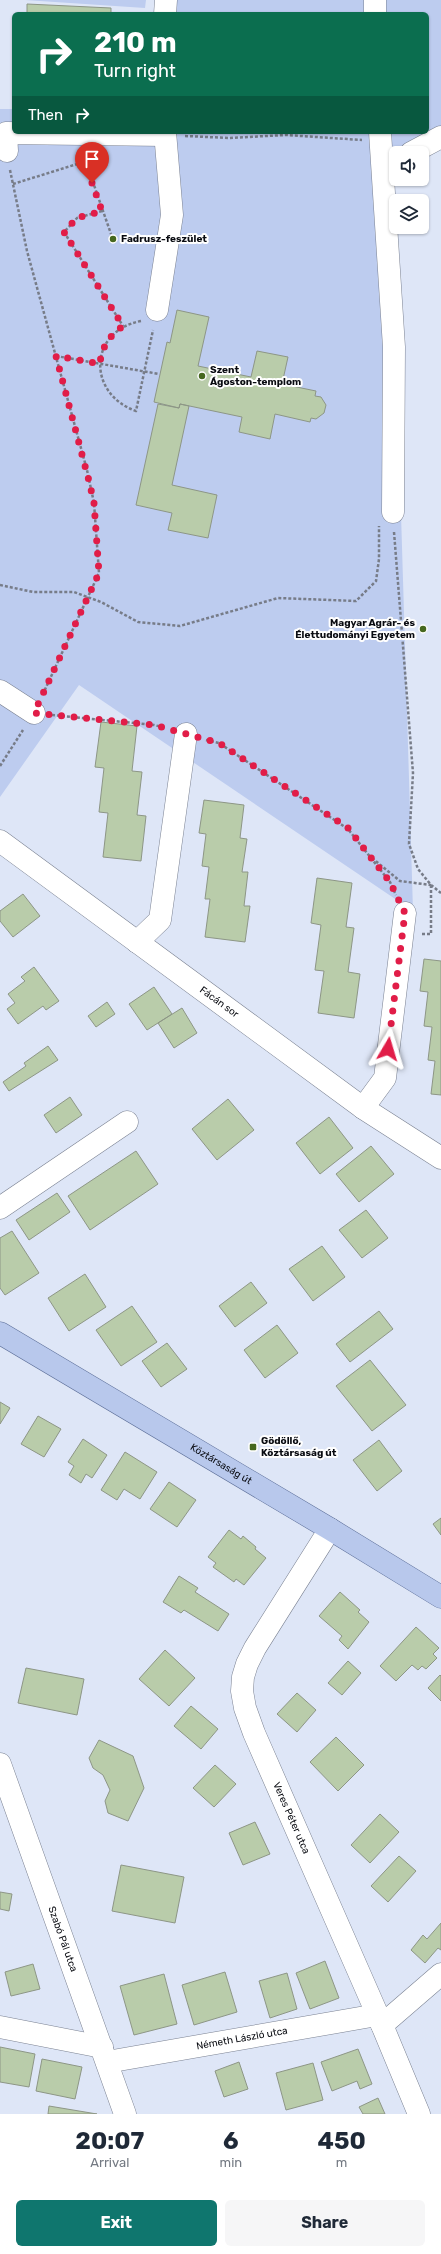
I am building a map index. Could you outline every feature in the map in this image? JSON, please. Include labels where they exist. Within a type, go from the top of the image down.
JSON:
[{"type":"main road","name":"Köztársaság út","points":[[0,1333],[330,1529],[441,1598]]},
{"type":"street","points":[[165,12],[166,0]]},
{"type":"street","points":[[375,0],[375,12]]},
{"type":"street","points":[[6,151],[6,133],[12,133]]},
{"type":"street","points":[[156,316],[172,215],[165,134]]},
{"type":"street","points":[[380,136],[389,165]]},
{"type":"street","points":[[424,146],[441,137]]},
{"type":"street","points":[[390,186],[394,348],[392,512]]},
{"type":"street","points":[[0,691],[34,713]]},
{"type":"street","points":[[137,942],[160,920],[186,734]]},
{"type":"street","name":"Fácán sor","points":[[0,841],[363,1108],[441,1158]]},
{"type":"street","points":[[363,1108],[385,1078],[405,913]]},
{"type":"street","points":[[0,1208],[127,1122]]},
{"type":"street","name":"Veres Péter utca","points":[[330,1529],[255,1648],[243,1677],[242,1691],[245,1708],[254,1733],[380,2020],[419,2114]]},
{"type":"street","name":"Szabó Pál utca","points":[[0,1764],[125,2114]]},
{"type":"street","points":[[380,2020],[441,1974]]},
{"type":"street","name":"Németh László utca","points":[[0,2026],[105,2055],[380,2020]]},
{"type":"path","points":[[165,134],[229,138],[286,135],[380,136]]},
{"type":"path","points":[[0,766],[34,713],[99,573],[94,503],[87,470],[27,251],[6,151]]},
{"type":"path","points":[[13,184],[86,162],[107,154]]},
{"type":"path","points":[[86,162],[111,234]]},
{"type":"path","points":[[102,211],[77,218],[64,232],[123,326]]},
{"type":"path","points":[[156,316],[136,411],[125,407],[109,394],[102,382],[100,364],[104,347],[110,336],[123,326],[156,316]]},
{"type":"path","points":[[56,356],[160,374]]},
{"type":"path","points":[[0,585],[33,592],[74,592],[88,597],[138,622],[180,626],[278,598],[356,601],[376,581],[379,559],[378,517],[392,512],[413,773],[409,844],[418,869],[431,886],[441,893]]},
{"type":"path","points":[[34,713],[154,725],[219,743],[348,828],[390,882],[405,913]]},
{"type":"path","points":[[368,854],[400,880],[431,886]]},
{"type":"path","points":[[431,886],[431,934]]},
{"type":"shaded area","points":[[25,0],[146,0],[145,8]]},
{"type":"shaded area","points":[[159,0],[441,0],[441,146],[429,150],[429,146],[389,146],[388,153],[389,234],[391,234],[396,348],[413,911],[79,685],[0,797],[0,109],[12,109],[12,134],[429,134],[429,12],[158,12]]},
{"type":"building","points":[[27,4],[111,8],[111,12],[27,12]]},
{"type":"building","name":"Szent Ágoston-templom","points":[[177,310],[209,317],[198,366],[251,377],[257,351],[288,357],[282,384],[316,391],[315,396],[321,397],[326,405],[324,413],[316,419],[311,418],[310,422],[275,414],[270,439],[239,432],[242,417],[180,404],[179,408],[154,402],[167,342],[170,343]]},
{"type":"building","points":[[158,404],[179,408],[180,404],[189,406],[172,485],[217,495],[208,538],[168,530],[172,513],[136,505]]},
{"type":"building","points":[[101,722],[137,726],[132,771],[142,772],[137,815],[146,816],[141,861],[103,857],[108,813],[99,812],[104,768],[95,767]]},
{"type":"building","points":[[204,800],[244,805],[240,838],[247,839],[242,872],[248,872],[244,906],[250,906],[245,942],[205,937],[210,899],[205,899],[209,867],[202,866],[206,834],[199,833]]},
{"type":"building","points":[[317,878],[352,883],[346,927],[354,928],[348,972],[360,974],[354,1018],[318,1013],[324,971],[315,970],[321,925],[311,923]]},
{"type":"building","points":[[23,894],[40,916],[13,937],[0,921],[0,911]]},
{"type":"building","points":[[424,959],[441,961],[441,1095],[431,1094],[435,1061],[428,1060],[432,1027],[424,1026],[428,992],[420,991]]},
{"type":"building","points":[[34,967],[59,1001],[46,1010],[43,1006],[18,1024],[7,1009],[15,1003],[8,994],[25,981],[21,977]]},
{"type":"building","points":[[154,987],[172,1014],[147,1030],[129,1004]]},
{"type":"building","points":[[107,1002],[115,1014],[96,1027],[88,1016]]},
{"type":"building","points":[[182,1008],[197,1033],[174,1048],[158,1023]]},
{"type":"building","points":[[48,1046],[58,1060],[9,1091],[3,1082],[26,1066],[24,1063]]},
{"type":"building","points":[[70,1097],[82,1115],[56,1133],[44,1115]]},
{"type":"building","points":[[228,1099],[254,1130],[217,1160],[192,1129]]},
{"type":"building","points":[[329,1117],[353,1148],[320,1174],[296,1143]]},
{"type":"building","points":[[371,1146],[394,1174],[359,1202],[336,1174]]},
{"type":"building","points":[[136,1151],[158,1184],[90,1230],[68,1196]]},
{"type":"building","points":[[57,1193],[70,1212],[29,1240],[16,1220]]},
{"type":"building","points":[[366,1210],[388,1238],[362,1258],[339,1230]]},
{"type":"building","points":[[12,1231],[39,1273],[5,1295],[0,1288],[0,1238]]},
{"type":"building","points":[[322,1246],[345,1277],[313,1301],[289,1269]]},
{"type":"building","points":[[85,1274],[106,1307],[69,1331],[48,1298]]},
{"type":"building","points":[[251,1282],[267,1303],[235,1327],[219,1306]]},
{"type":"building","points":[[132,1306],[157,1342],[121,1366],[96,1330]]},
{"type":"building","points":[[379,1311],[393,1329],[350,1362],[336,1344]]},
{"type":"building","points":[[277,1325],[298,1353],[265,1378],[244,1350]]},
{"type":"building","points":[[167,1343],[187,1369],[161,1387],[142,1361]]},
{"type":"building","points":[[370,1360],[406,1405],[372,1431],[336,1386]]},
{"type":"building","points":[[0,1402],[10,1408],[0,1424]]},
{"type":"building","points":[[38,1416],[61,1429],[44,1457],[21,1444]]},
{"type":"building","points":[[83,1439],[107,1455],[92,1478],[86,1474],[81,1483],[69,1475],[74,1466],[68,1462]]},
{"type":"building","points":[[379,1440],[402,1471],[377,1491],[353,1460]]},
{"type":"building","points":[[125,1452],[157,1472],[140,1499],[124,1489],[117,1500],[101,1490]]},
{"type":"building","points":[[169,1482],[196,1500],[177,1527],[150,1509]]},
{"type":"building","points":[[441,1518],[441,1535],[433,1524]]},
{"type":"building","points":[[229,1530],[241,1539],[243,1536],[266,1558],[244,1585],[236,1579],[234,1582],[213,1567],[216,1563],[208,1557]]},
{"type":"building","points":[[179,1576],[198,1588],[195,1592],[229,1614],[218,1631],[184,1610],[181,1613],[163,1602]]},
{"type":"building","points":[[340,1592],[360,1610],[358,1612],[369,1622],[348,1649],[339,1640],[342,1636],[319,1616]]},
{"type":"building","points":[[416,1627],[439,1648],[433,1654],[437,1658],[426,1669],[422,1666],[418,1670],[412,1665],[396,1681],[380,1666]]},
{"type":"building","points":[[165,1650],[195,1678],[169,1706],[139,1679]]},
{"type":"building","points":[[348,1661],[361,1673],[342,1695],[328,1683]]},
{"type":"building","points":[[26,1668],[84,1679],[77,1715],[18,1703]]},
{"type":"building","points":[[440,1675],[441,1676],[441,1701],[428,1688]]},
{"type":"building","points":[[297,1693],[316,1710],[297,1732],[277,1714]]},
{"type":"building","points":[[191,1706],[218,1729],[201,1749],[174,1726]]},
{"type":"building","points":[[336,1737],[364,1765],[338,1791],[310,1762]]},
{"type":"building","points":[[99,1740],[133,1756],[144,1788],[128,1821],[108,1813],[105,1801],[110,1790],[103,1775],[93,1768],[89,1758]]},
{"type":"building","points":[[215,1765],[236,1784],[214,1807],[193,1788]]},
{"type":"building","points":[[380,1814],[399,1832],[370,1863],[351,1845]]},
{"type":"building","points":[[255,1822],[270,1854],[243,1865],[229,1833]]},
{"type":"building","points":[[399,1856],[416,1871],[388,1902],[371,1886]]},
{"type":"building","points":[[121,1865],[184,1877],[175,1923],[112,1911]]},
{"type":"building","points":[[0,1892],[12,1894],[9,1911],[0,1909]]},
{"type":"building","points":[[441,1923],[441,1950],[438,1948],[425,1963],[411,1950],[423,1935],[427,1939]]},
{"type":"building","points":[[325,1961],[339,1998],[310,2009],[296,1973]]},
{"type":"building","points":[[33,1964],[40,1989],[11,1996],[5,1972]]},
{"type":"building","points":[[225,1972],[237,2012],[194,2025],[182,1985]]},
{"type":"building","points":[[287,1973],[297,2009],[270,2018],[259,1981]]},
{"type":"building","points":[[164,1974],[177,2024],[134,2035],[120,1986]]},
{"type":"building","points":[[0,2047],[35,2054],[29,2087],[0,2082]]},
{"type":"building","points":[[358,2049],[372,2084],[360,2089],[357,2081],[332,2091],[321,2062]]},
{"type":"building","points":[[42,2059],[82,2067],[75,2099],[36,2091]]},
{"type":"building","points":[[239,2062],[248,2089],[224,2097],[215,2071]]},
{"type":"building","points":[[313,2063],[323,2100],[286,2110],[276,2073]]},
{"type":"building","points":[[378,2098],[385,2114],[363,2114],[359,2107]]},
{"type":"building","points":[[49,2106],[97,2114],[48,2114]]},
{"type":"place","name":"Fadrusz-feszület","points":[[113,239]]},
{"type":"place","name":"Szent Ágoston-templom","points":[[202,376]]},
{"type":"place","name":"Magyar Agrár- és Élettudományi Egyetem","points":[[423,629]]},
{"type":"place","name":"Gödöllő, Köztársaság út","points":[[253,1447]]},
{"type":"route","points":[[92,183],[102,211],[77,218],[64,232],[123,326],[110,336],[100,357],[100,364],[56,356],[87,470],[94,503],[99,573],[34,713],[154,725],[219,743],[348,828],[390,882],[405,913],[388,1049]]}]
